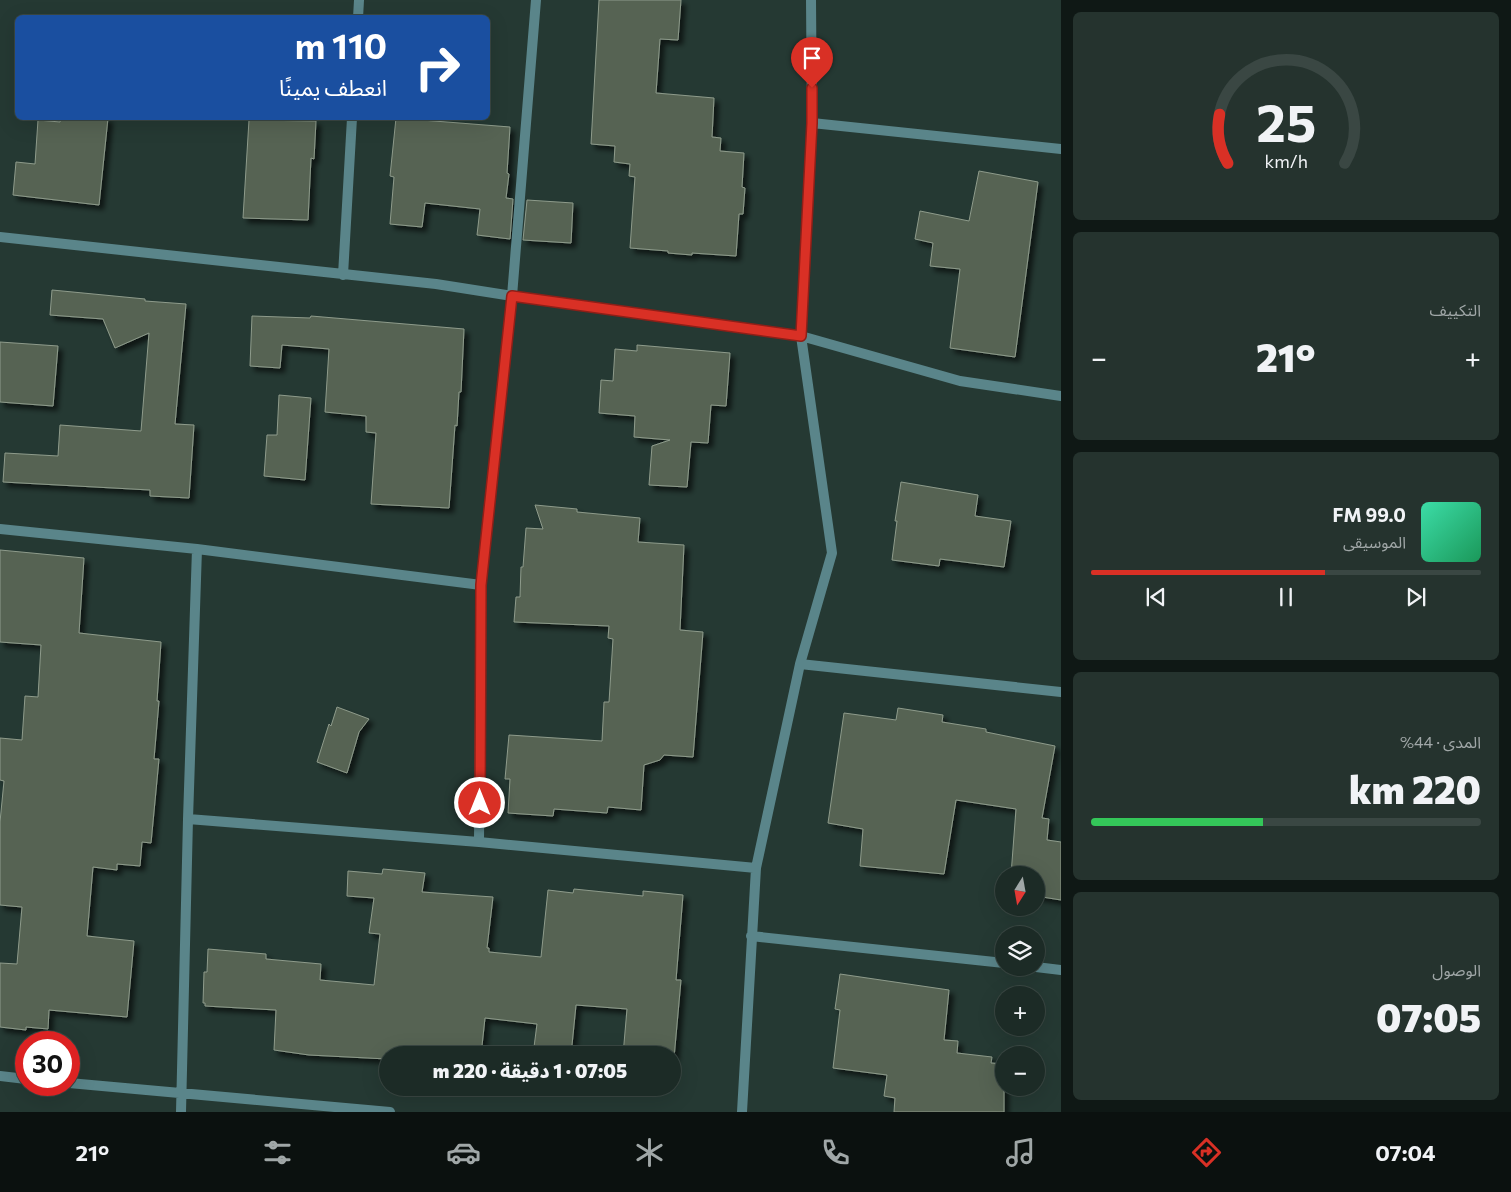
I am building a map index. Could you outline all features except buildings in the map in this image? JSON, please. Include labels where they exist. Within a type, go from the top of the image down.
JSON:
[{"type":"street","points":[[358,15],[360,0]]},
{"type":"street","points":[[479,842],[481,585],[512,296],[536,0]]},
{"type":"street","points":[[742,1112],[756,868],[800,664],[832,553],[801,336],[812,123],[812,0]]},
{"type":"street","points":[[343,275],[352,120]]},
{"type":"street","points":[[812,123],[1061,149]]},
{"type":"street","points":[[0,237],[436,284],[801,336],[960,381],[1061,396]]},
{"type":"street","points":[[0,529],[197,549],[481,585]]},
{"type":"street","points":[[181,1112],[197,549]]},
{"type":"street","points":[[800,664],[1061,692]]},
{"type":"street","points":[[188,819],[479,842],[756,868]]},
{"type":"street","points":[[751,936],[995,962]]},
{"type":"street","points":[[1045,968],[1061,970]]},
{"type":"street","points":[[0,1076],[15,1078]]},
{"type":"street","points":[[80,1084],[390,1112]]},
{"type":"route","points":[[480,803],[481,585],[512,296],[801,336],[812,123],[812,88]]}]
